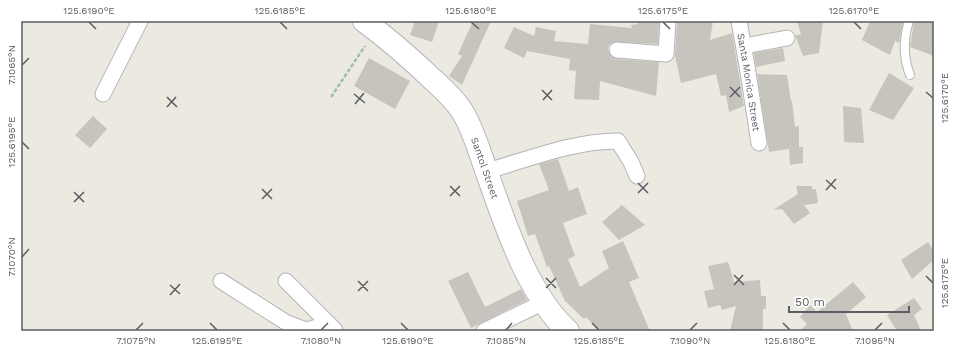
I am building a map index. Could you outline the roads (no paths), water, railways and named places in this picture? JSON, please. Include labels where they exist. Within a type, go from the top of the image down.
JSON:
[{"type":"main road","name":"Santol Street","points":[[372,25],[454,100],[462,111],[471,127],[498,203],[529,276],[544,302],[568,331]]},
{"type":"street","points":[[103,94],[140,21]]},
{"type":"street","points":[[617,50],[666,54],[668,21]]},
{"type":"street","name":"Santa Monica Street","points":[[739,21],[758,143]]},
{"type":"street","points":[[744,46],[787,38]]},
{"type":"street","points":[[486,171],[572,147],[602,141],[618,141],[631,162],[637,176]]},
{"type":"street","points":[[221,281],[287,323],[306,330],[333,327]]},
{"type":"street","points":[[286,281],[333,327]]},
{"type":"street","points":[[484,331],[544,302]]},
{"type":"lane","points":[[909,21],[904,49],[905,63],[910,75]]}]
